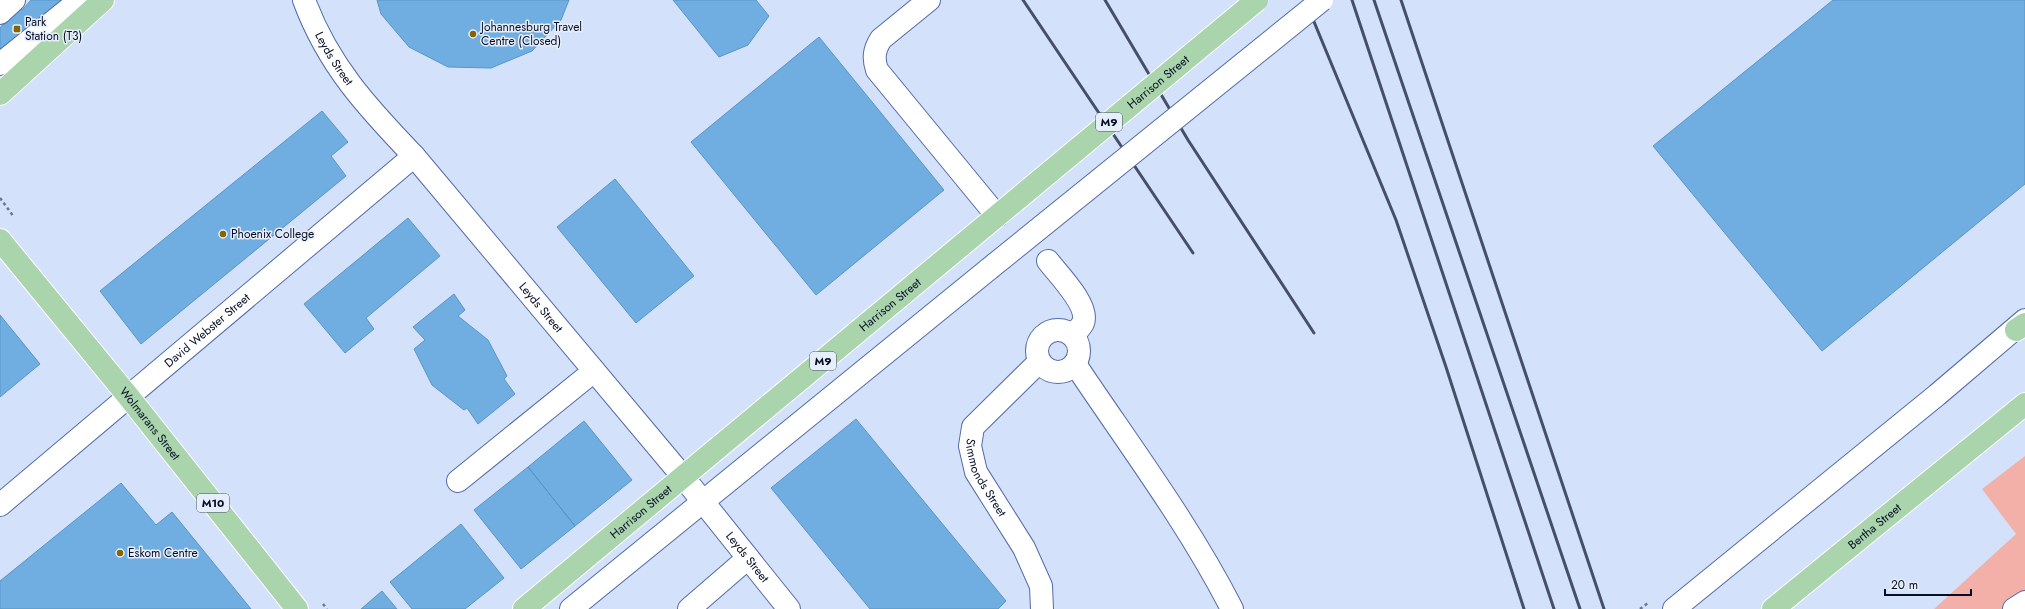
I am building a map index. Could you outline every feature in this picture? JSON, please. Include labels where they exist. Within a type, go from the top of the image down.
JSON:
[{"type":"main road","points":[[0,94],[103,0]]},
{"type":"main road","name":"Harrison Street","points":[[524,609],[684,478],[1257,0]]},
{"type":"main road","name":"Wolmarans Street","points":[[0,240],[128,396],[297,609]]},
{"type":"main road","name":"Bertha Street","points":[[1773,609],[2025,404]]},
{"type":"street","points":[[0,13],[14,0]]},
{"type":"street","points":[[0,64],[80,0]]},
{"type":"street","name":"Leyds Street","points":[[304,0],[315,28],[338,70],[375,116],[414,156],[684,478],[789,609]]},
{"type":"street","points":[[571,609],[1322,0]]},
{"type":"street","points":[[920,3],[881,39],[875,48],[874,60],[877,70],[997,216]]},
{"type":"street","name":"David Webster Street","points":[[0,505],[414,156]]},
{"type":"street","points":[[1048,261],[1082,304],[1084,315],[1083,323],[1073,336]]},
{"type":"street","points":[[1674,609],[2022,325]]},
{"type":"street","points":[[1054,329],[1065,330],[1073,336],[1079,344],[1079,355],[1075,364],[1066,371],[1056,372],[1046,369],[1039,362],[1036,352],[1038,341],[1044,333],[1054,329]]},
{"type":"street","name":"Simmonds Street","points":[[1039,362],[973,427],[970,446],[976,472],[1024,548],[1041,586],[1042,609]]},
{"type":"street","points":[[1075,364],[1182,524],[1218,582],[1232,609]]},
{"type":"street","points":[[458,481],[594,371]]},
{"type":"street","points":[[689,609],[748,558]]},
{"type":"street","points":[[2014,609],[2025,602]]},
{"type":"shaded area","points":[[2025,456],[2025,609],[1934,609],[2016,534],[1982,489]]},
{"type":"building","name":"Park Station (T3)","points":[[31,0],[68,0],[0,57],[0,28],[19,5],[22,10]]},
{"type":"building","name":"Johannesburg Travel Centre (Closed)","points":[[377,0],[569,0],[561,20],[532,51],[491,68],[448,67],[409,47],[381,14]]},
{"type":"building","points":[[673,0],[756,0],[769,16],[748,45],[719,57]]},
{"type":"building","points":[[1833,0],[2025,0],[2025,184],[1822,351],[1653,146]]},
{"type":"building","points":[[819,37],[944,190],[816,295],[691,142]]},
{"type":"building","name":"Phoenix College","points":[[322,111],[348,142],[331,156],[346,176],[141,344],[100,291]]},
{"type":"building","points":[[615,179],[694,276],[636,323],[557,227]]},
{"type":"building","points":[[408,218],[440,256],[366,318],[374,329],[345,353],[304,304]]},
{"type":"building","points":[[454,294],[465,310],[458,316],[488,340],[507,376],[504,379],[515,394],[478,424],[467,408],[464,410],[432,385],[414,349],[425,340],[413,327]]},
{"type":"building","points":[[0,315],[40,364],[0,397]]},
{"type":"building","points":[[856,419],[1006,601],[998,609],[870,609],[771,488]]},
{"type":"building","points":[[584,421],[632,480],[575,526],[528,467]]},
{"type":"building","points":[[528,467],[575,526],[521,569],[474,510]]},
{"type":"building","name":"Eskom Centre","points":[[121,483],[156,525],[172,512],[251,609],[0,609],[0,581]]},
{"type":"building","points":[[461,524],[504,578],[465,609],[412,609],[390,582]]},
{"type":"building","points":[[382,591],[397,609],[361,609]]},
{"type":"railway","points":[[1023,0],[1193,253]]},
{"type":"railway","points":[[1105,0],[1188,140],[1314,333]]},
{"type":"railway","points":[[1305,0],[1396,220],[1446,367],[1524,609]]},
{"type":"railway","points":[[1352,0],[1554,609]]},
{"type":"railway","points":[[1374,0],[1580,609]]},
{"type":"railway","points":[[1401,0],[1604,609]]},
{"type":"place","name":"Park Station (T3)","points":[[17,29]]},
{"type":"place","name":"Johannesburg Travel Centre (Closed)","points":[[473,34]]},
{"type":"place","name":"Phoenix College","points":[[223,234]]},
{"type":"place","name":"Eskom Centre","points":[[120,553]]}]
